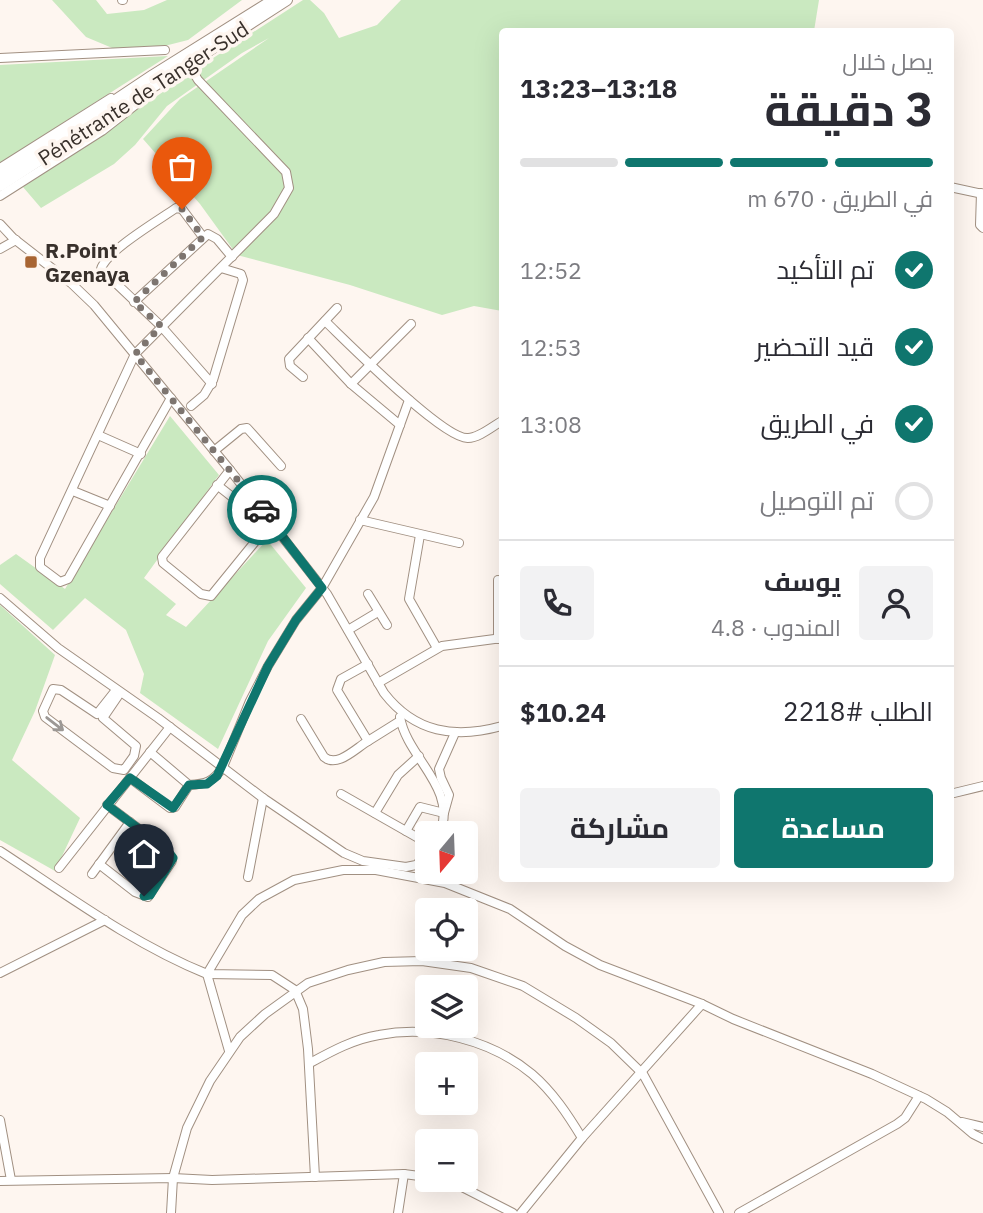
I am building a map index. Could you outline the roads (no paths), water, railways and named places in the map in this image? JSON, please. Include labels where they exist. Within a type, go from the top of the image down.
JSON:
[{"type":"highway","name":"Pénétrante de Tanger-Sud","points":[[0,186],[156,80],[189,65],[281,1]]},
{"type":"highway","name":"Pénétrante de Tanger-Sud","points":[[0,177],[281,1]]},
{"type":"street","points":[[0,58],[165,50]]},
{"type":"street","points":[[171,398],[68,579],[60,582],[40,567],[40,558],[135,354],[278,210],[288,192],[289,180],[283,169],[198,80],[189,65]]},
{"type":"street","points":[[0,168],[93,108],[156,80]]},
{"type":"street","points":[[0,196],[114,122],[156,80]]},
{"type":"street","points":[[954,188],[982,193],[980,225],[983,228]]},
{"type":"street","points":[[203,237],[182,209],[178,208],[110,257],[101,270],[161,326],[212,384]]},
{"type":"street","points":[[0,224],[79,290],[135,354],[322,588],[384,694],[399,711],[430,727],[455,733],[485,731],[499,727]]},
{"type":"street","points":[[0,232],[15,239]]},
{"type":"street","points":[[134,302],[208,234],[232,257]]},
{"type":"street","points":[[0,249],[15,239]]},
{"type":"street","points":[[191,406],[212,384],[243,279],[239,273],[221,268]]},
{"type":"street","points":[[303,377],[289,363],[289,359],[337,308]]},
{"type":"street","points":[[325,321],[409,400],[456,436],[467,439],[499,423]]},
{"type":"street","points":[[351,384],[411,324]]},
{"type":"street","points":[[308,338],[351,384],[400,425]]},
{"type":"street","points":[[150,752],[189,785],[207,784],[217,776],[268,666],[296,620],[322,588],[374,498],[409,400]]},
{"type":"street","points":[[214,451],[241,429],[247,428],[281,466]]},
{"type":"street","points":[[98,435],[141,454]]},
{"type":"street","points":[[230,470],[162,560],[208,597],[214,594],[271,522]]},
{"type":"street","points":[[217,485],[245,508],[251,508],[255,502]]},
{"type":"street","points":[[73,491],[110,506]]},
{"type":"street","points":[[360,520],[459,542]]},
{"type":"street","points":[[420,535],[409,599],[437,649]]},
{"type":"street","points":[[498,580],[499,609]]},
{"type":"street","points":[[368,594],[387,625]]},
{"type":"street","points":[[0,598],[58,648],[328,844],[363,860],[406,867],[415,864]]},
{"type":"street","points":[[348,631],[379,612]]},
{"type":"street","points":[[378,683],[437,649],[453,644],[499,638]]},
{"type":"street","points":[[368,664],[341,679],[337,690],[368,741]]},
{"type":"street","points":[[53,689],[61,690],[97,714],[118,691],[103,718],[136,746],[134,756],[121,771],[113,768],[45,717],[43,711],[53,689]]},
{"type":"street","points":[[399,711],[400,721],[441,793],[444,813]]},
{"type":"street","points":[[301,719],[329,761],[336,761],[400,721]]},
{"type":"street","points":[[59,868],[170,727]]},
{"type":"street","points":[[442,821],[449,794],[440,778],[439,769],[455,733]]},
{"type":"street","points":[[374,813],[398,775],[419,756]]},
{"type":"street","points":[[130,778],[170,808],[175,807],[189,785]]},
{"type":"street","points":[[954,793],[983,786]]},
{"type":"street","points":[[341,794],[415,836]]},
{"type":"street","points":[[248,877],[263,798]]},
{"type":"street","points":[[99,863],[144,896],[150,895],[173,858],[167,850],[107,805]]},
{"type":"street","points":[[406,831],[420,807],[444,813]]},
{"type":"street","points":[[92,874],[130,822]]},
{"type":"street","points":[[0,851],[161,953],[207,974],[272,975],[295,990],[305,1020],[310,1063],[315,1177]]},
{"type":"street","points":[[229,1051],[207,974],[242,915],[278,886],[310,875],[343,870],[376,870],[444,883],[495,902],[600,965],[872,1074],[962,1122],[983,1127]]},
{"type":"street","points":[[0,973],[105,920]]},
{"type":"street","points":[[171,1213],[173,1178],[187,1128],[210,1081],[229,1051],[265,1014],[295,990],[323,977],[384,962],[422,961],[471,968],[523,986],[611,1043],[643,1074],[719,1213]]},
{"type":"street","points":[[521,1213],[582,1138],[643,1074],[702,1004]]},
{"type":"street","points":[[310,1063],[351,1043],[380,1035],[428,1032],[473,1041],[517,1063],[533,1075],[569,1116],[582,1138]]},
{"type":"street","points":[[739,1213],[897,1124],[905,1118],[919,1097]]},
{"type":"street","points":[[0,1121],[10,1180]]},
{"type":"street","points":[[962,1122],[973,1134],[983,1139]]},
{"type":"street","points":[[398,1213],[404,1174]]},
{"type":"street","points":[[0,1181],[415,1175]]},
{"type":"street","points":[[472,1192],[513,1213]]},
{"type":"place","name":"R.Point Gzenaya","points":[[31,262]]}]
